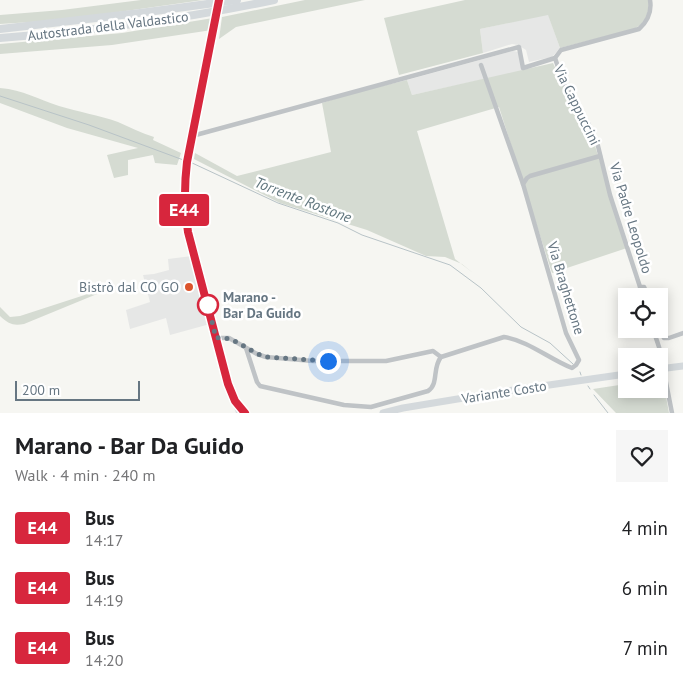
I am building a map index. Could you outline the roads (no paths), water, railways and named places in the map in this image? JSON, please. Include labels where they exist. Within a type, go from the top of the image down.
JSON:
[{"type":"highway","name":"Autostrada della Valdastico","points":[[0,29],[237,0]]},
{"type":"highway","name":"Autostrada della Valdastico","points":[[0,38],[136,24],[274,0]]},
{"type":"highway","points":[[668,366],[683,366]]},
{"type":"highway","name":"Variante Costo","points":[[382,413],[500,392],[618,375]]},
{"type":"main road","points":[[219,0],[187,162],[184,209],[188,232],[228,384],[239,413]]},
{"type":"main road","points":[[235,401],[244,413]]},
{"type":"street","name":"Via Cappuccini","points":[[600,156],[593,133],[563,82],[555,58],[561,50],[639,28],[648,19],[650,0]]},
{"type":"street","points":[[192,136],[519,47],[523,68],[555,58]]},
{"type":"street","points":[[481,65],[523,184]]},
{"type":"street","points":[[523,184],[530,176],[600,156]]},
{"type":"street","name":"Via Padre Leopoldo","points":[[600,156],[610,195],[640,287],[644,288]]},
{"type":"street","name":"Via Braghettone","points":[[216,338],[229,338],[266,357],[313,361],[386,361],[434,351],[441,358],[504,337],[513,338],[524,343],[572,368],[579,360],[566,333],[523,184]]},
{"type":"street","points":[[668,338],[683,333]]},
{"type":"street","points":[[246,348],[260,386],[344,405],[372,407],[432,388],[437,362],[441,358]]},
{"type":"street","points":[[668,394],[672,413]]},
{"type":"waterway","name":"Torrente Rostone","points":[[0,96],[89,125],[186,161]]},
{"type":"waterway","name":"Torrente Rostone","points":[[190,162],[278,203],[338,223],[362,235],[450,265],[481,288],[521,327],[550,343],[573,364]]},
{"type":"waterway","name":"Torrente Rostone","points":[[594,395],[608,413]]},
{"type":"place","name":"Bistrò dal CO GO","points":[[189,287]]},
{"type":"place","name":"Marano - Bar Da Guido","points":[[208,305]]}]
